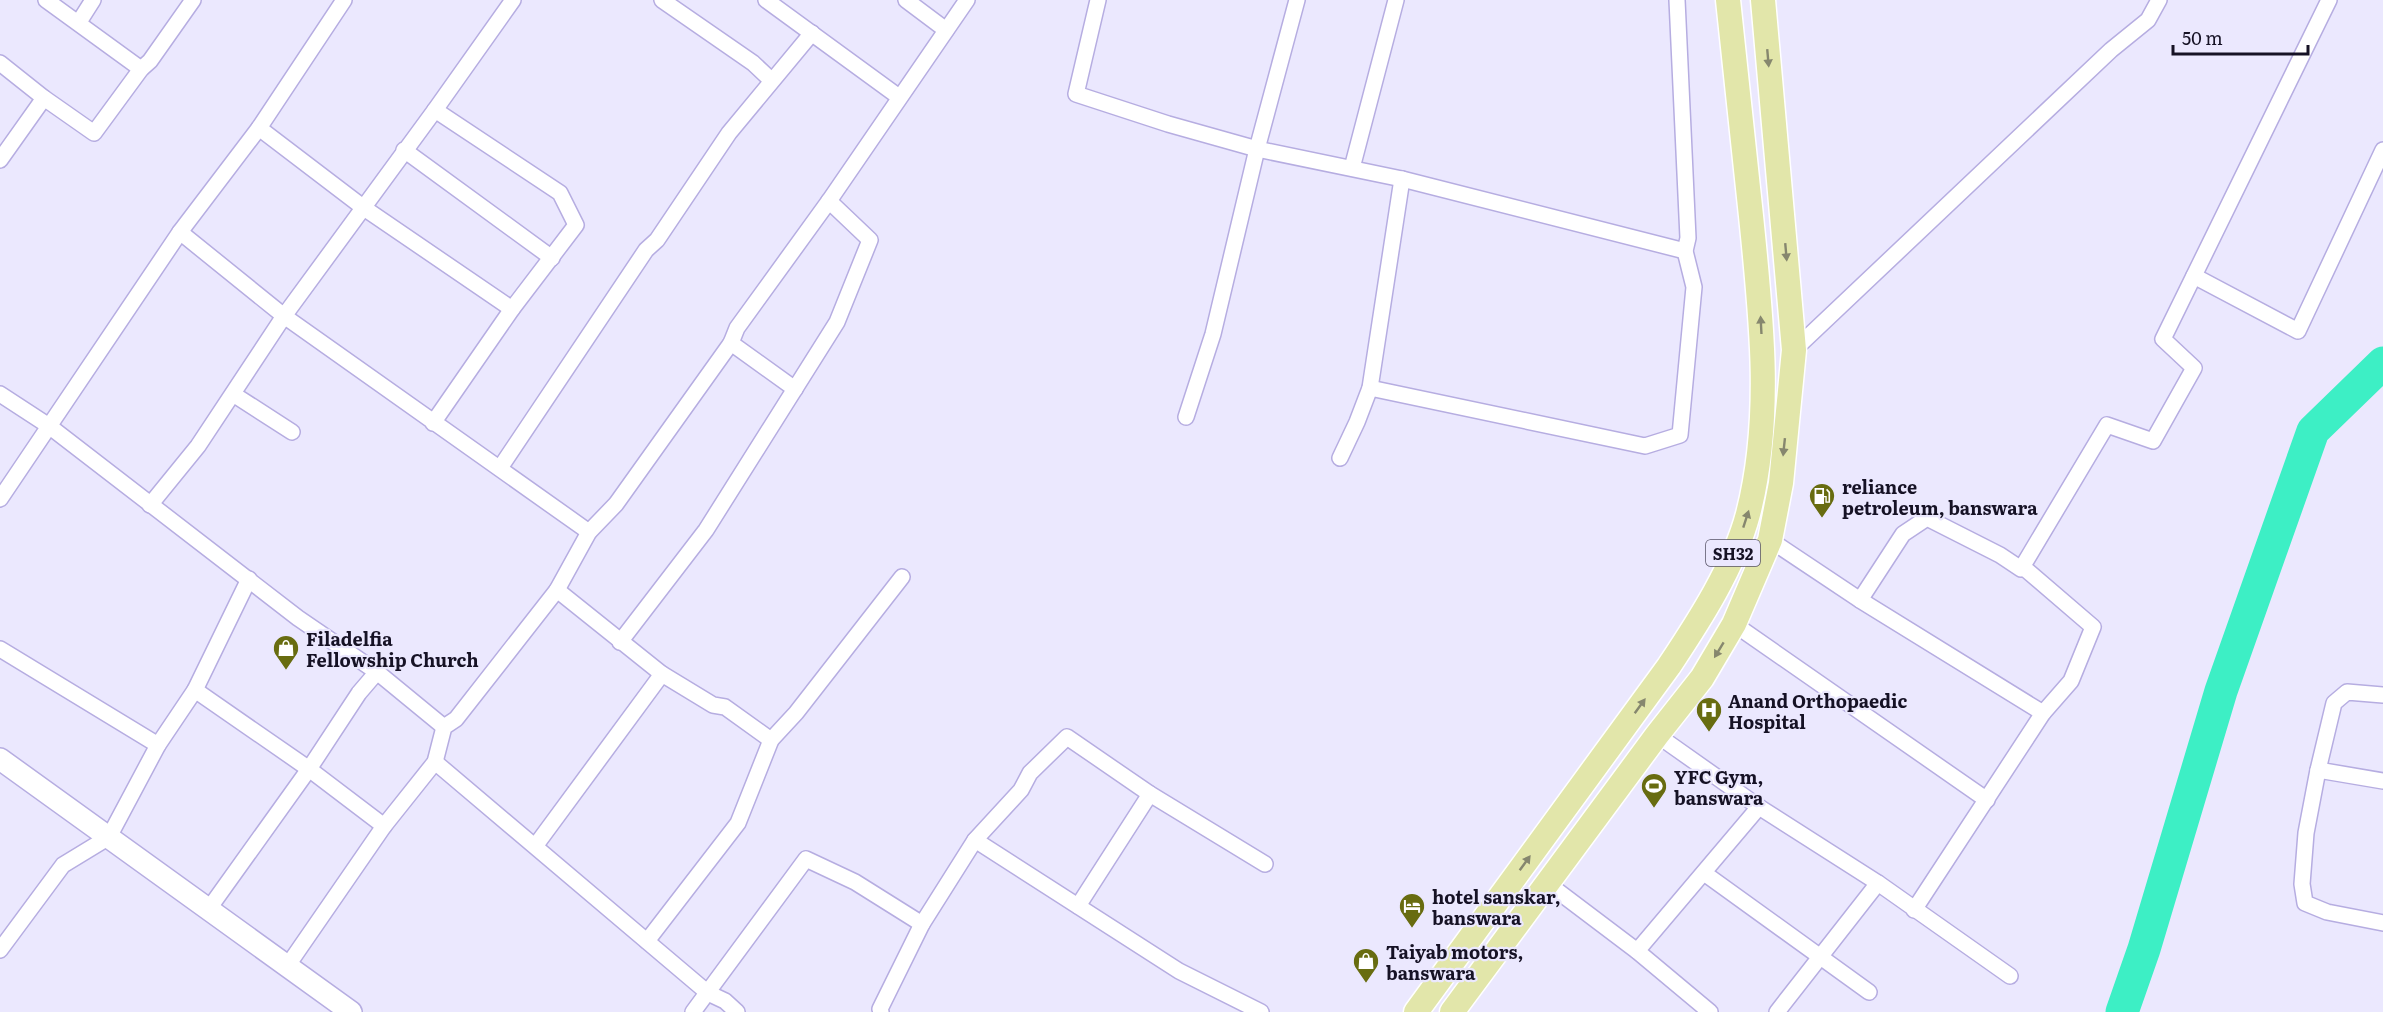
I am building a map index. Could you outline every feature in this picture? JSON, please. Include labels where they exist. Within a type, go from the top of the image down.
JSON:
[{"type":"main road","name":"SH32","points":[[1416,1012],[1687,639],[1699,621],[1730,561],[1748,515],[1759,455],[1764,386],[1759,290],[1728,0]]},
{"type":"main road","name":"SH32","points":[[1452,1012],[1656,735],[1702,678],[1734,624],[1770,540],[1780,483],[1794,350],[1763,0]]},
{"type":"main road","points":[[0,759],[351,1012]]},
{"type":"street","points":[[46,0],[141,69]]},
{"type":"street","points":[[79,22],[93,0]]},
{"type":"street","points":[[0,63],[94,133],[141,69],[150,62],[193,0]]},
{"type":"street","points":[[0,499],[180,232],[259,128],[344,0]]},
{"type":"street","points":[[150,506],[198,446],[284,316],[513,0]]},
{"type":"street","points":[[662,0],[753,63],[771,81]]},
{"type":"street","points":[[766,0],[899,97]]},
{"type":"street","points":[[906,0],[946,30]]},
{"type":"street","points":[[286,967],[384,826],[435,762],[444,727],[456,719],[557,590],[589,532],[616,504],[731,343],[737,328],[829,201],[966,0]]},
{"type":"street","points":[[1098,0],[1076,94],[1168,124],[1257,149],[1402,179],[1685,250]]},
{"type":"street","points":[[1186,417],[1213,334],[1257,149],[1297,0]]},
{"type":"street","points":[[1352,168],[1396,0]]},
{"type":"street","points":[[1370,388],[1645,446],[1680,435],[1694,287],[1685,250],[1688,238],[1677,0]]},
{"type":"street","points":[[1794,350],[2111,50],[2148,20],[2158,0]]},
{"type":"street","points":[[2023,567],[2107,425],[2153,441],[2194,368],[2163,339],[2329,0]]},
{"type":"street","points":[[500,468],[646,250],[657,240],[729,133],[812,33]]},
{"type":"street","points":[[0,160],[44,98]]},
{"type":"street","points":[[433,423],[512,309],[576,225],[560,192],[435,110]]},
{"type":"street","points":[[259,128],[364,208],[512,309]]},
{"type":"street","points":[[404,150],[552,258]]},
{"type":"street","points":[[2194,276],[2298,331],[2383,150]]},
{"type":"street","points":[[1340,458],[1370,388],[1402,179]]},
{"type":"street","points":[[620,642],[706,530],[837,322],[870,240],[829,201]]},
{"type":"street","points":[[180,232],[284,316],[589,532]]},
{"type":"street","points":[[731,343],[795,388]]},
{"type":"street","points":[[0,394],[50,426],[150,506],[298,618],[377,672],[444,727]]},
{"type":"street","points":[[233,394],[292,432]]},
{"type":"street","points":[[1860,600],[1903,534],[1927,518],[2000,555],[2021,569],[2023,567],[2093,627],[2071,681],[2043,713],[1914,910]]},
{"type":"street","points":[[1770,540],[1860,600],[2043,713]]},
{"type":"street","points":[[647,941],[738,823],[771,740],[796,713],[902,577]]},
{"type":"street","points":[[0,950],[63,865],[108,837],[158,745],[195,690],[249,579]]},
{"type":"street","points":[[557,590],[662,674],[713,705],[725,707],[771,740]]},
{"type":"street","points":[[1734,624],[1987,800]]},
{"type":"street","points":[[0,649],[158,745]]},
{"type":"street","points":[[208,910],[309,770],[359,693],[377,672]]},
{"type":"street","points":[[536,845],[662,674]]},
{"type":"street","points":[[195,690],[384,826]]},
{"type":"street","points":[[2383,695],[2346,692],[2334,703],[2306,833],[2302,884],[2305,903],[2327,912],[2383,923]]},
{"type":"street","points":[[1656,735],[1759,807],[1878,883],[2010,976]]},
{"type":"street","points":[[881,1012],[880,1008],[922,924],[975,840],[1022,790],[1030,773],[1067,738],[1149,794],[1265,864]]},
{"type":"street","points":[[435,762],[536,845],[708,993],[724,1001],[737,1012]]},
{"type":"street","points":[[2318,770],[2383,781]]},
{"type":"street","points":[[1078,906],[1149,794]]},
{"type":"street","points":[[1637,951],[1759,807]]},
{"type":"street","points":[[975,840],[1179,971],[1261,1012]]},
{"type":"street","points":[[693,1012],[806,859],[855,882],[922,924]]},
{"type":"street","points":[[1704,873],[1869,992]]},
{"type":"street","points":[[1547,883],[1637,951],[1710,1012]]},
{"type":"street","points":[[1777,1012],[1878,883]]},
{"type":"waterway","points":[[2122,1012],[2144,949],[2221,691],[2313,431],[2383,363]]},
{"type":"place","name":"reliance petroleum, banswara","points":[[1822,519]]},
{"type":"place","name":"Filadelfia Fellowship Church","points":[[286,671]]},
{"type":"place","name":"Anand Orthopaedic Hospital","points":[[1709,733]]},
{"type":"place","name":"YFC Gym, banswara","points":[[1654,809]]},
{"type":"place","name":"hotel sanskar, banswara","points":[[1412,929]]},
{"type":"place","name":"Taiyab motors, banswara","points":[[1366,984]]}]
